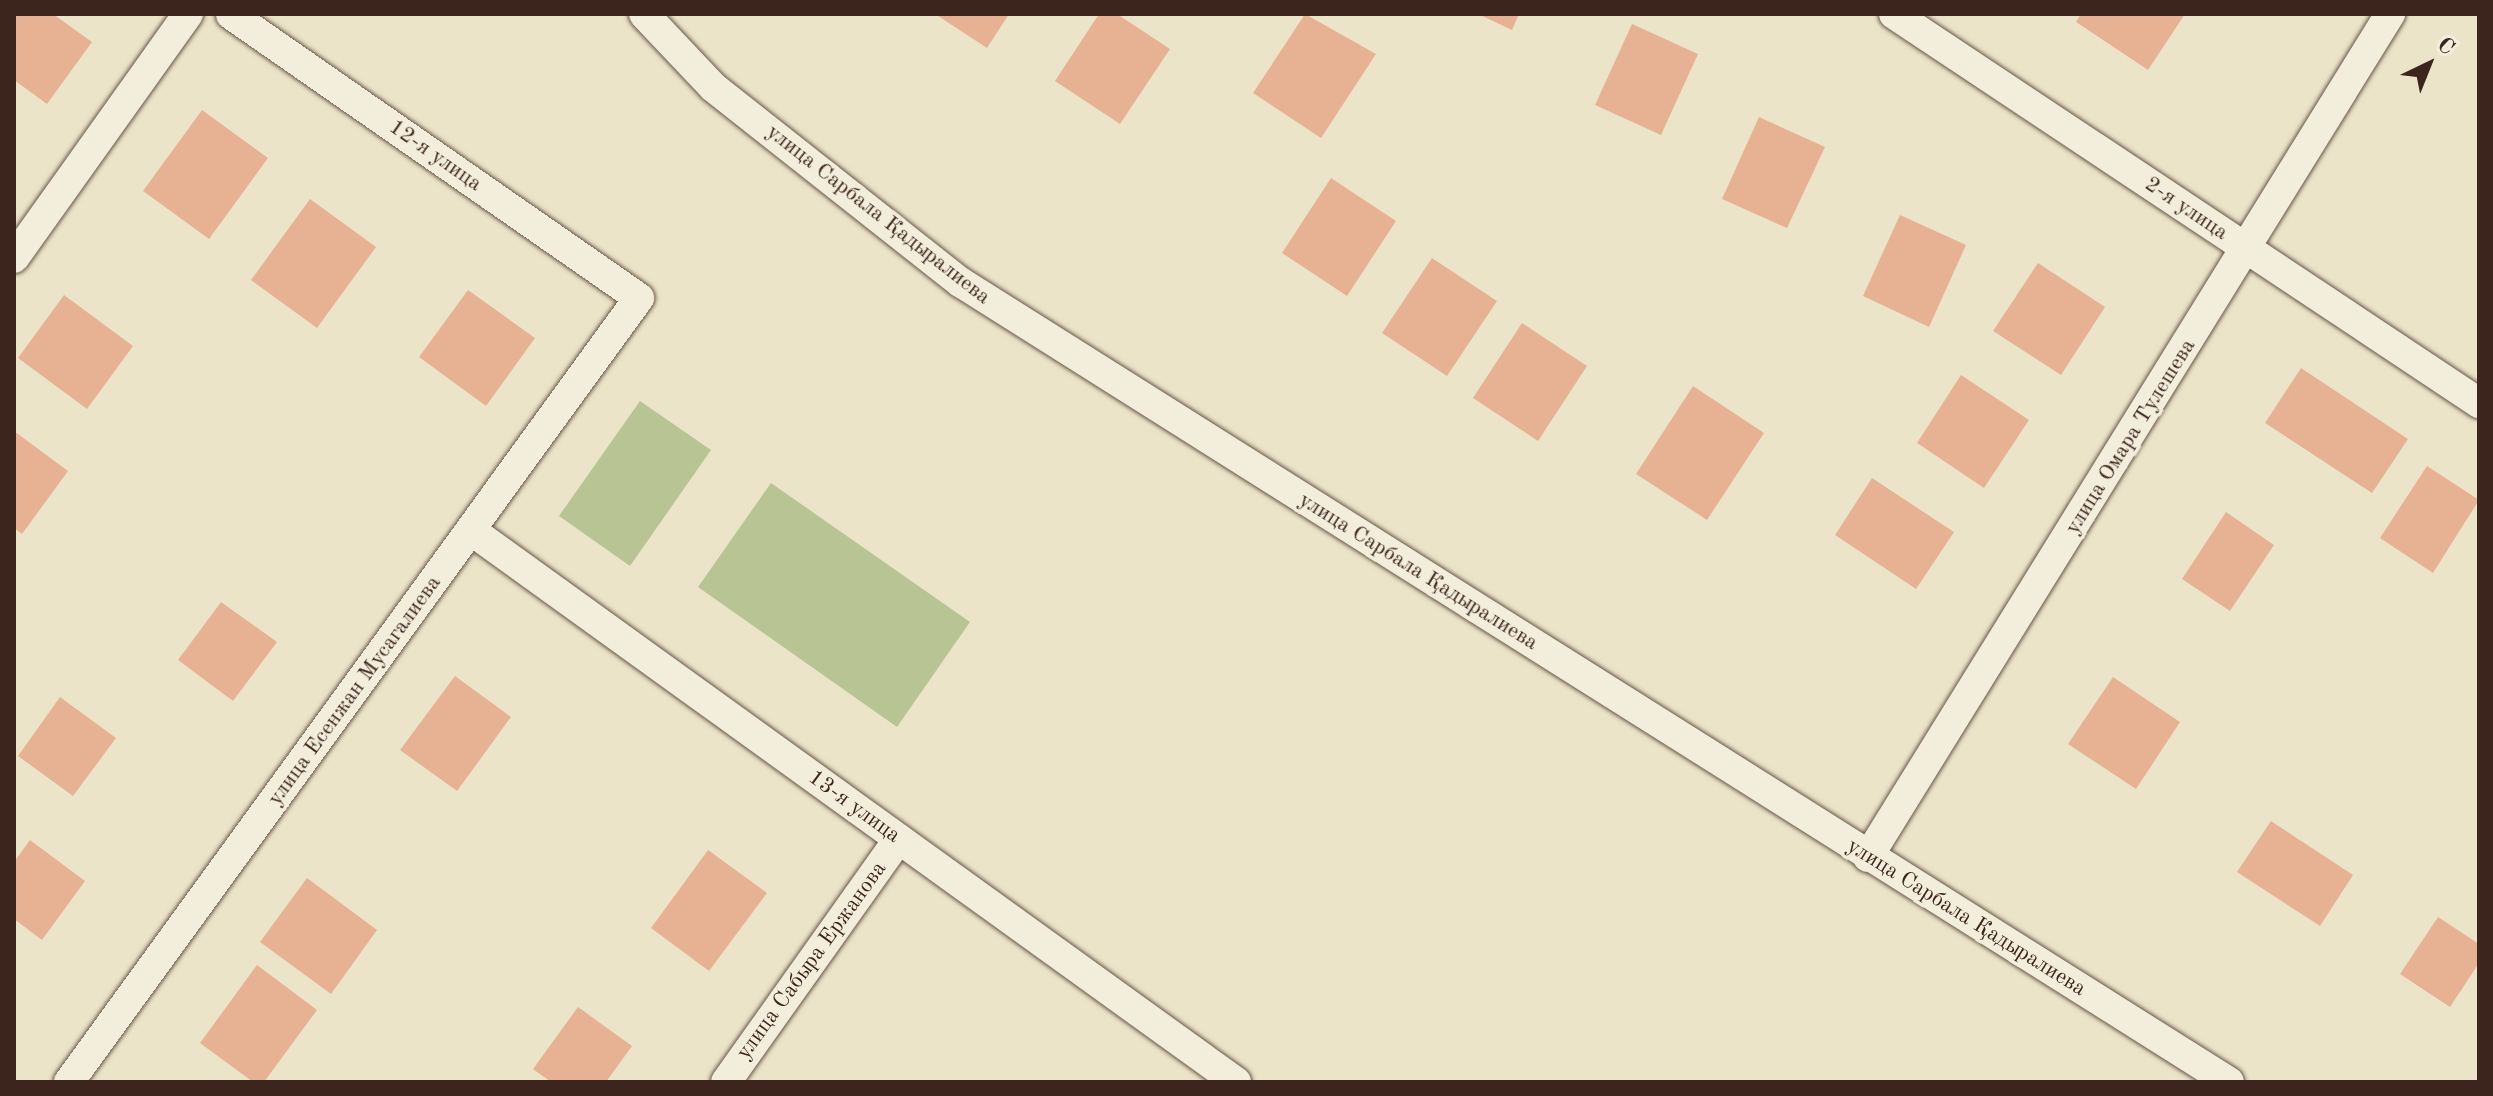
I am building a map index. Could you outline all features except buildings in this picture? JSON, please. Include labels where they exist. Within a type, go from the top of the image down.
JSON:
[{"type":"street","points":[[14,258],[188,14]]},
{"type":"street","name":"12-я улица","points":[[231,14],[639,298]]},
{"type":"street","name":"улица Сарбала Қадыралиева","points":[[644,14],[713,87],[960,282],[2229,1082]]},
{"type":"street","name":"2-я улица","points":[[1894,14],[2479,403]]},
{"type":"street","name":"улица Омара Тулешева","points":[[1868,857],[2248,250],[2390,14]]},
{"type":"street","name":"улица Есенжан Мусагалиева","points":[[69,1082],[639,298]]},
{"type":"street","name":"13-я улица","points":[[472,531],[1236,1082]]},
{"type":"street","name":"улица Сабыра Ержанова","points":[[726,1082],[899,839]]},
{"type":"green space","points":[[640,401],[711,450],[630,566],[559,516]]},
{"type":"green space","points":[[771,483],[970,622],[897,727],[698,587]]}]
